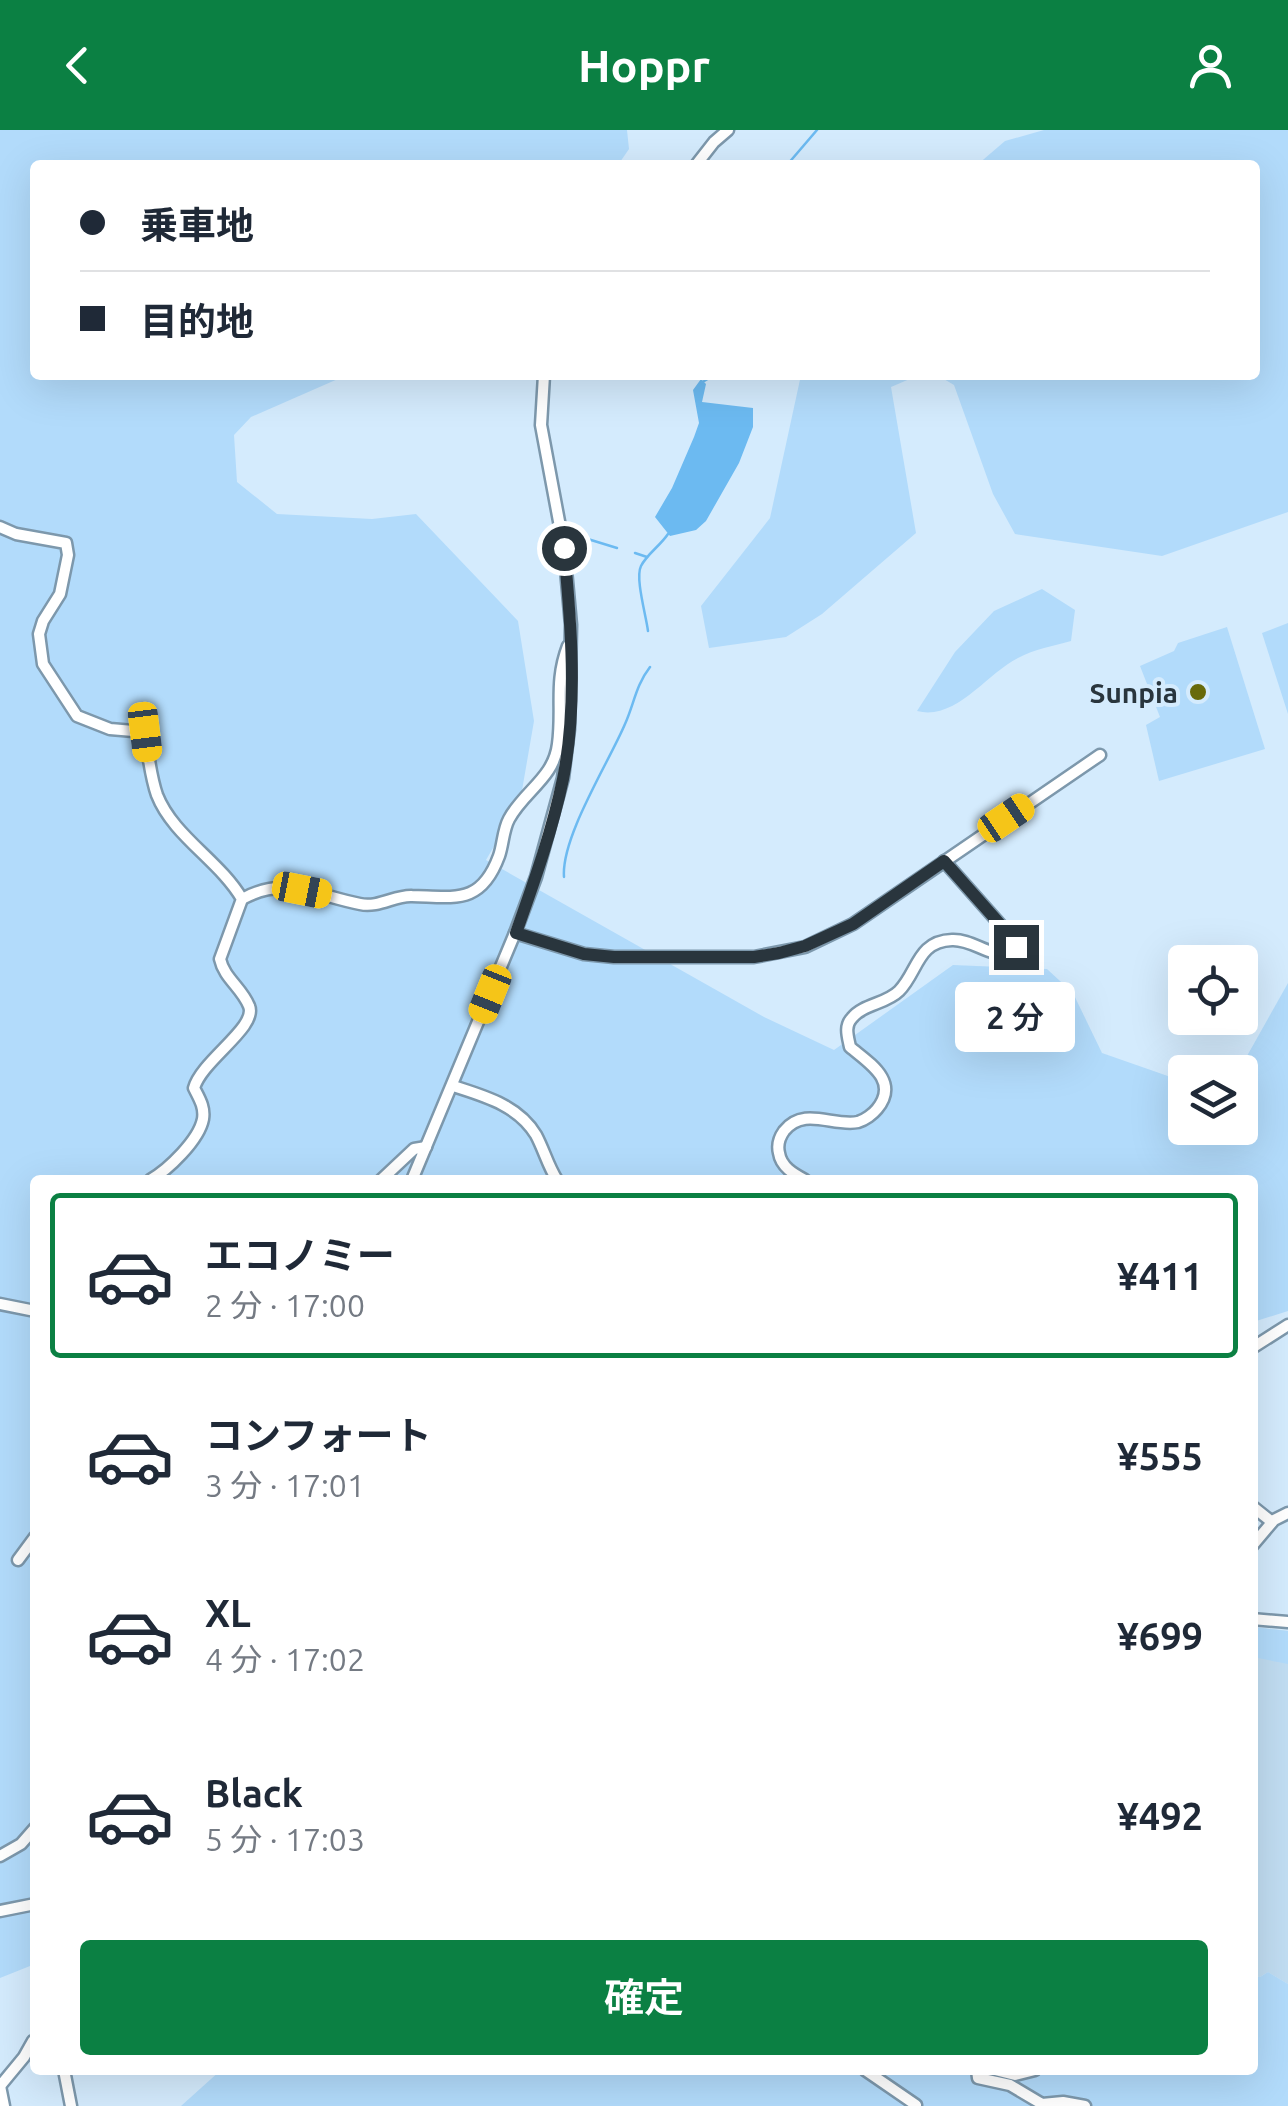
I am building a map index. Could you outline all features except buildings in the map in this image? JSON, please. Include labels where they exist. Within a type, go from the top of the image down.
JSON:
[{"type":"street","points":[[700,160],[728,130]]},
{"type":"street","points":[[414,1175],[516,933],[564,778],[571,638],[564,548],[541,425],[544,380]]},
{"type":"street","points":[[0,528],[66,543],[68,555],[60,594],[39,634],[43,664],[78,716],[110,729],[145,732],[158,798],[231,880],[242,899]]},
{"type":"street","points":[[160,1175],[169,1170],[203,1123],[203,1106],[194,1088],[197,1076],[246,1026],[251,1015],[250,1006],[222,968],[220,959],[242,899],[276,888],[373,904],[406,896],[454,899],[482,887],[498,858],[508,820],[552,768],[558,744],[558,671],[571,638]]},
{"type":"street","points":[[516,933],[584,954],[614,957],[754,957],[805,946],[853,924],[1100,755]]},
{"type":"street","points":[[797,1175],[779,1159],[778,1146],[786,1128],[804,1118],[859,1122],[874,1113],[884,1099],[884,1080],[872,1063],[850,1048],[847,1026],[853,1016],[902,989],[923,951],[940,942],[955,939],[998,956],[1011,954],[1016,947],[944,861]]},
{"type":"street","points":[[453,1086],[499,1101],[518,1115],[534,1132],[555,1175]]},
{"type":"street","points":[[386,1175],[414,1149],[426,1147]]},
{"type":"street","points":[[0,1304],[30,1310]]},
{"type":"street","points":[[1258,1344],[1288,1325]]},
{"type":"street","points":[[1258,1511],[1272,1522]]},
{"type":"street","points":[[1258,1539],[1272,1522],[1288,1513]]},
{"type":"street","points":[[18,1560],[30,1543]]},
{"type":"street","points":[[1258,1620],[1288,1622]]},
{"type":"street","points":[[0,1856],[30,1834]]},
{"type":"street","points":[[0,1911],[30,1905]]},
{"type":"street","points":[[4,2106],[0,2086],[30,2046]]},
{"type":"street","points":[[65,2075],[71,2106]]},
{"type":"street","points":[[871,2075],[916,2105]]},
{"type":"street","points":[[978,2075],[1010,2086],[1042,2104],[1085,2106]]},
{"type":"shaded area","points":[[0,130],[627,130],[629,149],[621,160],[30,160],[30,380],[336,380],[251,417],[234,435],[237,482],[277,514],[372,519],[416,514],[518,621],[534,721],[520,802],[486,860],[764,1017],[834,1050],[953,965],[1047,969],[1073,993],[1102,1053],[1168,1076],[1168,1145],[1258,1145],[1258,1055],[1248,1055],[1288,983],[1288,1311],[1258,1320],[1258,1175],[30,1175],[30,1966],[0,1978]]},
{"type":"shaded area","points":[[1044,130],[1288,130],[1288,512],[1162,556],[1015,534],[993,494],[954,385],[946,380],[1260,380],[1260,160],[983,160],[1005,141]]},
{"type":"shaded area","points":[[800,380],[907,380],[891,387],[916,533],[822,614],[786,637],[709,648],[701,606],[770,518]]},
{"type":"shaded area","points":[[1042,589],[1075,610],[1071,641],[1018,658],[945,709],[917,711],[955,652],[994,611]]},
{"type":"shaded area","points":[[1288,623],[1288,714],[1262,633]]},
{"type":"shaded area","name":"Sunpia","points":[[1227,627],[1265,749],[1159,781],[1146,725],[1160,717],[1140,666],[1174,651],[1178,643]]},
{"type":"shaded area","points":[[1258,1628],[1288,1631],[1288,1984],[1268,1972],[1260,1977]]},
{"type":"shaded area","points":[[1258,1628],[1288,1631],[1288,1664],[1258,1658]]},
{"type":"shaded area","points":[[1268,1972],[1288,1984],[1288,2106],[181,2106],[215,2075],[1258,2075],[1260,1977]]},
{"type":"water","points":[[702,380],[706,384],[702,402],[753,408],[753,427],[739,463],[706,521],[696,530],[670,536],[655,517],[672,488],[699,423],[693,390]]},
{"type":"waterway","points":[[791,160],[817,130]]},
{"type":"waterway","points":[[701,383],[706,380]]},
{"type":"waterway","points":[[648,631],[639,572],[668,534]]},
{"type":"waterway","points":[[578,536],[617,548]]},
{"type":"waterway","points":[[635,553],[647,557]]},
{"type":"waterway","points":[[564,877],[565,860],[578,821],[650,667]]},
{"type":"place","name":"Sunpia","points":[[1198,692]]},
{"type":"route","points":[[564,548],[571,638],[567,755],[551,827],[516,933],[584,954],[614,957],[754,957],[779,953],[834,935],[944,861],[1016,947]]}]
